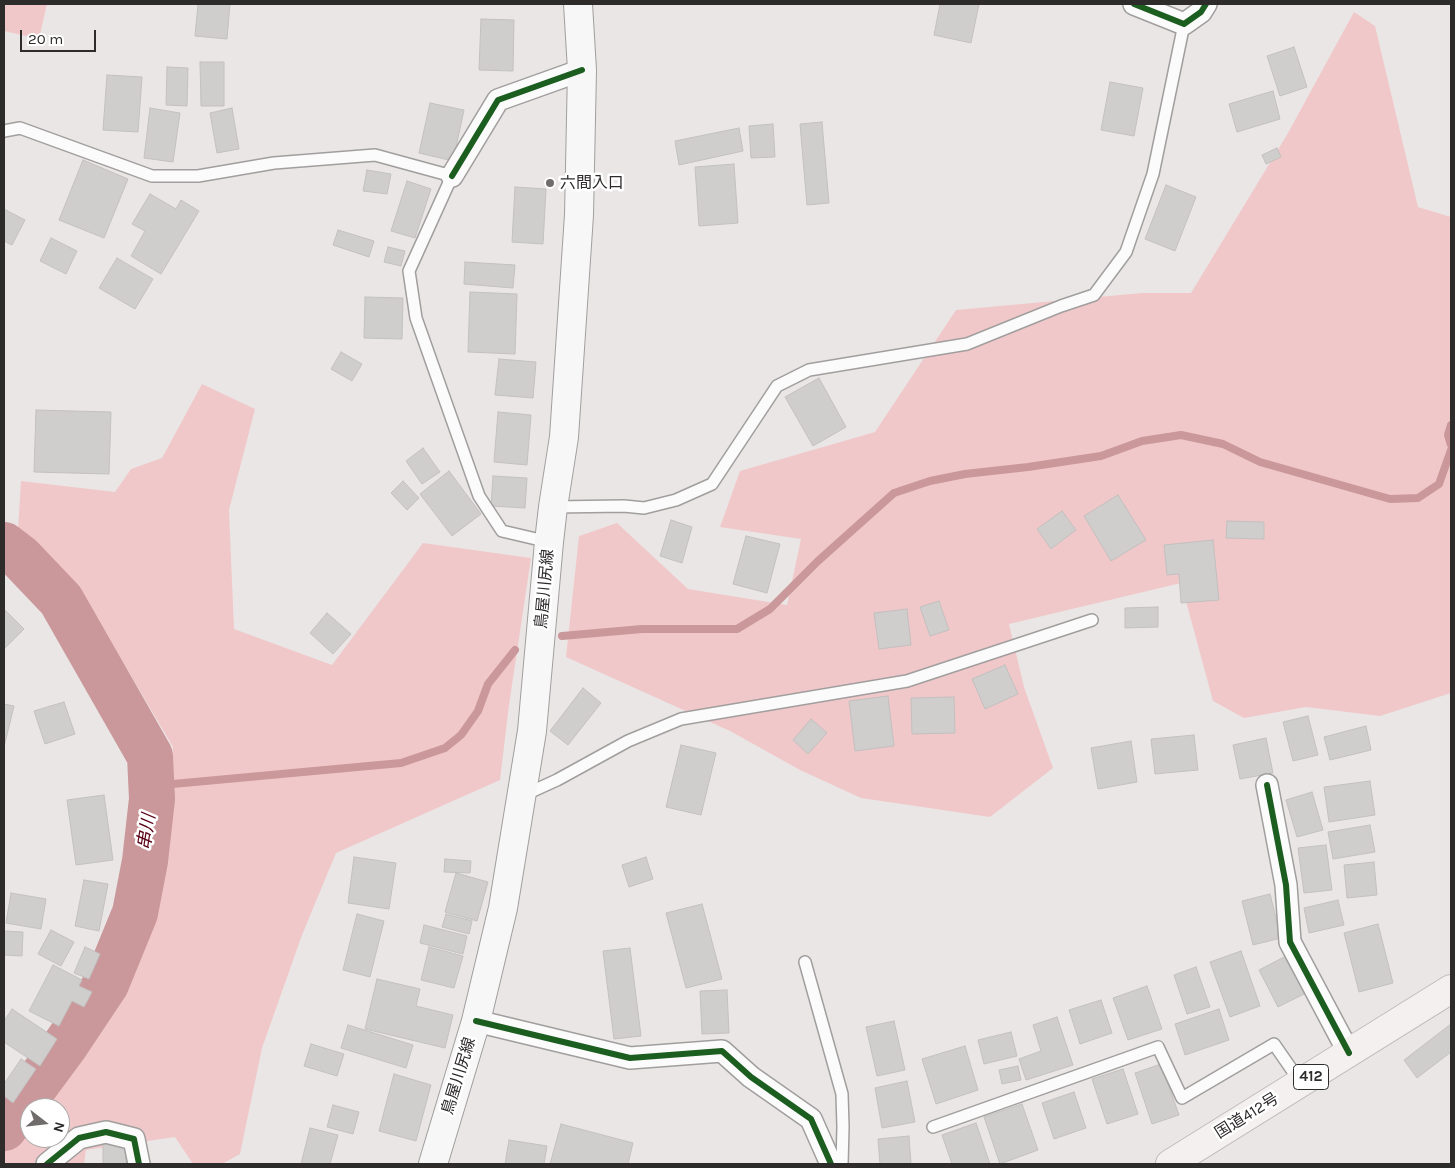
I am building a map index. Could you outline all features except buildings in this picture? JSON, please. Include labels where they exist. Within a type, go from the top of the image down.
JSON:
[{"type":"highway","name":"国道412号","points":[[1170,1164],[1451,989]]},
{"type":"main road","name":"鳥屋川尻線","points":[[432,1164],[476,1021],[503,908],[532,731],[549,542],[564,438],[579,215],[582,70],[578,4]]},
{"type":"street","points":[[1134,4],[1184,24],[1201,12],[1206,4]]},
{"type":"street","points":[[452,176],[498,100],[582,70]]},
{"type":"street","points":[[1267,785],[1286,885],[1290,942],[1349,1053]]},
{"type":"street","points":[[476,1021],[630,1058],[722,1051],[751,1077],[811,1119],[831,1164]]},
{"type":"street","points":[[47,1164],[79,1138],[106,1132],[134,1139],[139,1164]]},
{"type":"lane","points":[[553,507],[624,506],[644,508],[676,500],[712,484],[777,386],[808,370],[967,344],[1094,294],[1126,252],[1153,174],[1184,24]]},
{"type":"lane","points":[[4,131],[20,128],[152,176],[198,176],[274,162],[375,156],[452,176],[408,271],[416,318],[479,496],[502,531],[549,542]]},
{"type":"lane","points":[[522,796],[628,741],[681,720],[907,681],[1092,620]]},
{"type":"lane","points":[[805,962],[842,1094],[842,1164]]},
{"type":"lane","points":[[932,1127],[1158,1047],[1182,1098],[1274,1044],[1301,1083]]},
{"type":"shaded area","points":[[4,4],[47,4],[39,39],[4,31]]},
{"type":"shaded area","points":[[1354,12],[1375,26],[1418,207],[1451,217],[1451,693],[1380,716],[1306,707],[1244,718],[1213,701],[1181,583],[1009,624],[1024,687],[1053,768],[990,817],[861,798],[800,770],[730,731],[566,657],[579,536],[617,523],[688,589],[787,605],[801,539],[720,527],[740,471],[875,432],[956,310],[1142,293],[1191,293],[1288,133]]},
{"type":"shaded area","points":[[202,384],[255,409],[229,510],[234,629],[332,665],[423,543],[531,558],[500,780],[336,853],[302,935],[262,1048],[240,1154],[222,1164],[193,1164],[175,1137],[86,1150],[84,1164],[4,1164],[4,1130],[20,1115],[20,1148],[70,1148],[70,1098],[38,1098],[93,1045],[163,870],[173,747],[82,593],[17,546],[21,481],[115,492],[131,469],[162,458]]},
{"type":"waterway","points":[[1451,425],[1448,435],[1451,445]]},
{"type":"waterway","points":[[562,636],[642,629],[737,629],[770,609],[818,561],[894,493],[930,481],[965,474],[1101,456],[1142,441],[1181,435],[1223,444],[1260,462],[1390,499],[1418,498],[1439,484],[1451,450]]},
{"type":"waterway","name":"串川","points":[[4,545],[21,558],[61,600],[150,756],[152,799],[145,861],[135,913],[106,984],[66,1044],[4,1128]]},
{"type":"waterway","points":[[151,786],[401,763],[445,748],[461,735],[478,711],[488,684],[515,650]]},
{"type":"cycle path","points":[[1134,4],[1184,24],[1201,12],[1206,4]]},
{"type":"cycle path","points":[[452,176],[498,100],[582,70]]},
{"type":"cycle path","points":[[1267,785],[1286,885],[1290,942],[1349,1053]]},
{"type":"cycle path","points":[[476,1021],[630,1058],[722,1051],[751,1077],[811,1119],[831,1164]]},
{"type":"cycle path","points":[[47,1164],[79,1138],[106,1132],[134,1139],[139,1164]]},
{"type":"place","name":"六間入口","points":[[550,183]]}]
